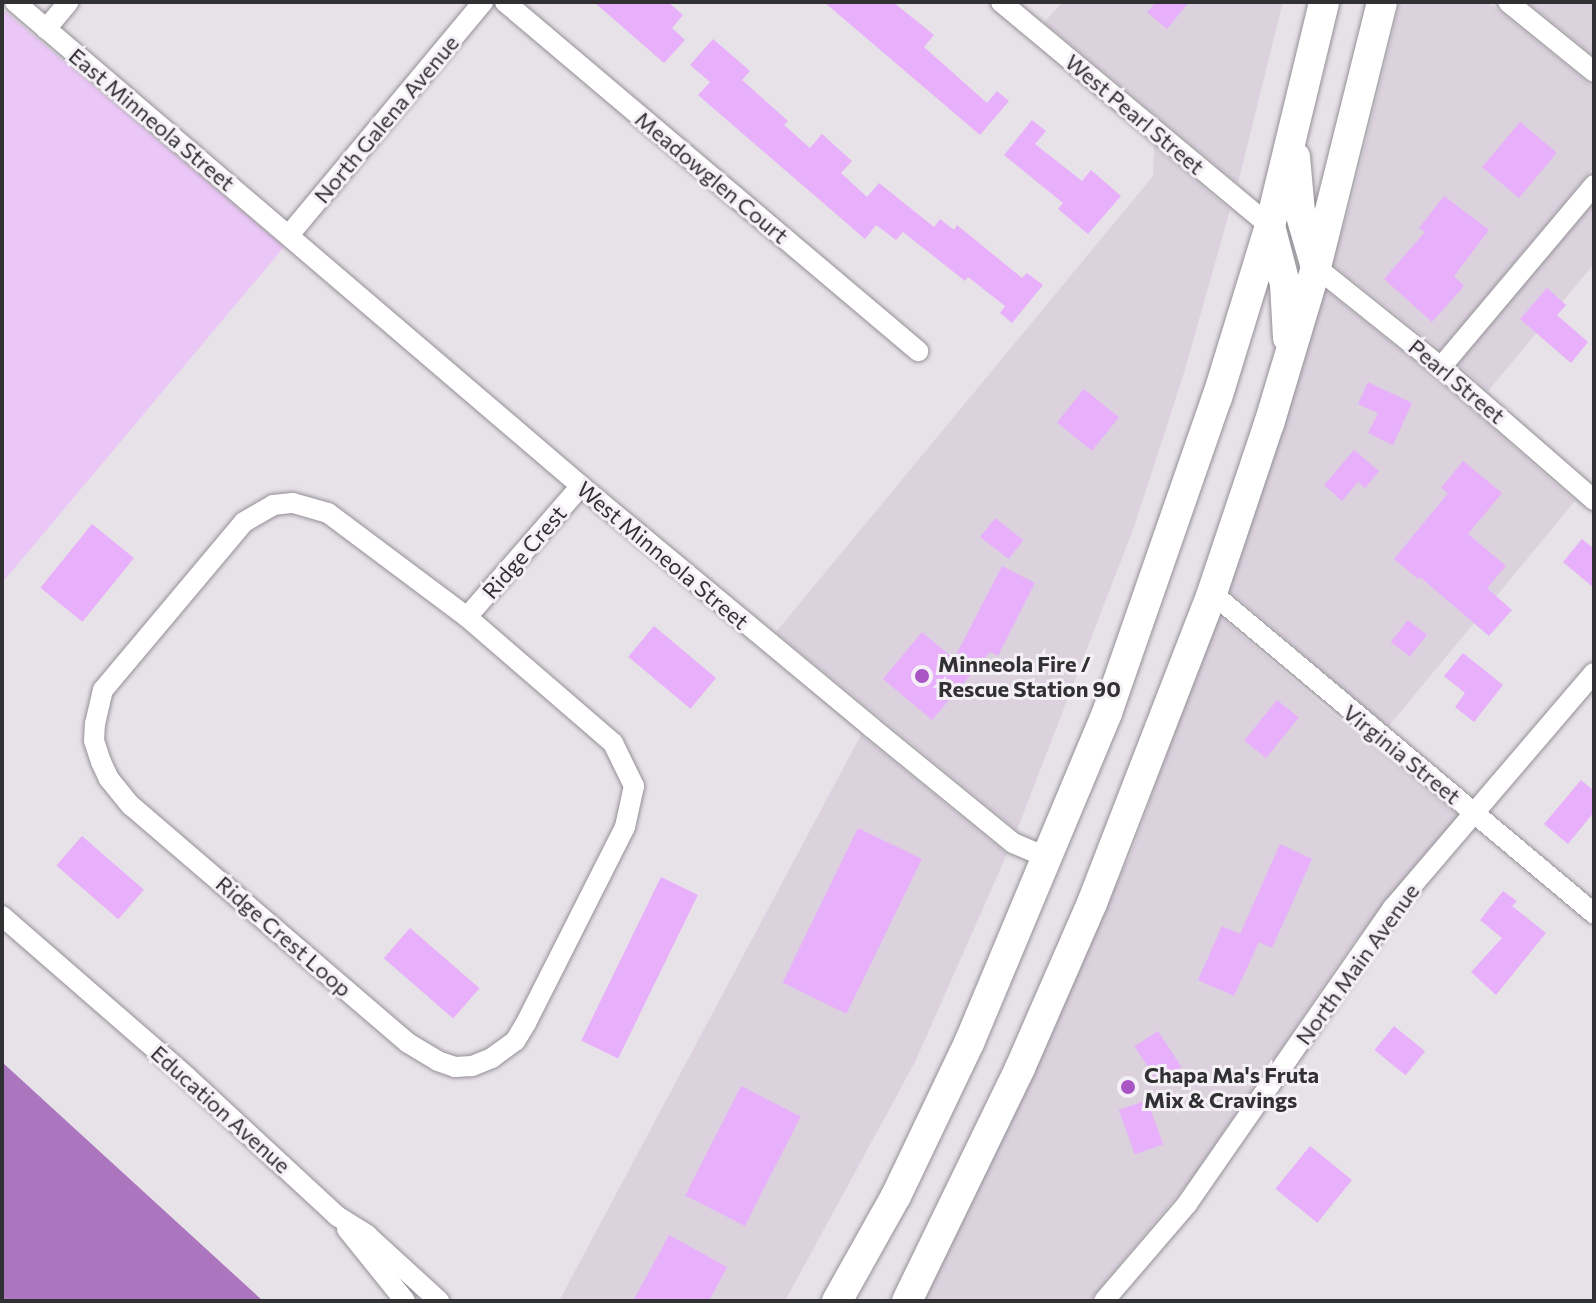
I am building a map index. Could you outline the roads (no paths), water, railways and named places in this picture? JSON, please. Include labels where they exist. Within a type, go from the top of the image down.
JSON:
[{"type":"highway","points":[[837,1301],[903,1182],[969,1043],[1049,858],[1164,558],[1270,226],[1324,2]]},
{"type":"highway","points":[[907,1301],[1020,1068],[1092,903],[1212,593],[1289,360],[1316,267],[1382,2]]},
{"type":"highway","points":[[1293,132],[1300,212],[1316,267]]},
{"type":"highway","points":[[1270,226],[1285,284],[1289,360]]},
{"type":"street","name":"East Minneola Street","points":[[15,2],[289,235]]},
{"type":"street","points":[[46,29],[69,2]]},
{"type":"street","name":"North Galena Avenue","points":[[289,235],[483,2]]},
{"type":"street","name":"Meadowglen Court","points":[[505,2],[918,351]]},
{"type":"street","name":"West Pearl Street","points":[[1001,2],[1270,226]]},
{"type":"street","points":[[1508,2],[1594,72]]},
{"type":"street","points":[[1441,367],[1594,185]]},
{"type":"street","name":"West Minneola Street","points":[[289,235],[581,486],[1013,843],[1049,858]]},
{"type":"street","name":"Pearl Street","points":[[1316,267],[1441,367],[1594,500]]},
{"type":"street","name":"Ridge Crest","points":[[467,617],[581,486]]},
{"type":"street","name":"Ridge Crest Loop","points":[[293,503],[328,513],[467,617],[613,743],[634,786],[625,827],[521,1032],[492,1058],[472,1066],[455,1067],[408,1043],[131,806],[109,779],[95,732],[103,690],[244,522],[273,505],[293,503]]},
{"type":"street","name":"Virginia Street","points":[[1212,593],[1594,914]]},
{"type":"street","name":"North Main Avenue","points":[[1104,1301],[1187,1204],[1393,908],[1594,673]]},
{"type":"street","name":"Education Avenue","points":[[2,916],[187,1077],[337,1216],[367,1235],[439,1301]]},
{"type":"street","points":[[337,1216],[405,1301]]},
{"type":"place","name":"Minneola Fire / Rescue Station 90","points":[[922,676]]},
{"type":"place","name":"Chapa Ma's Fruta Mix & Cravings","points":[[1128,1087]]}]
